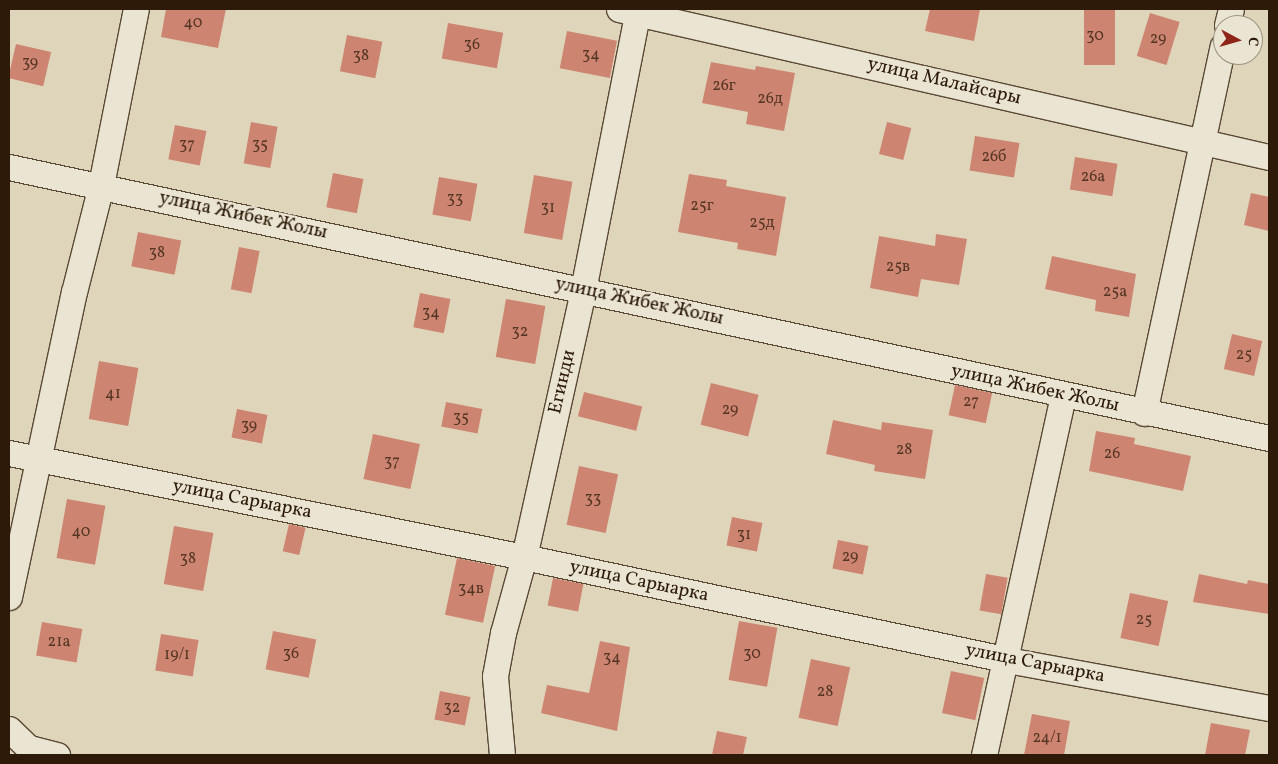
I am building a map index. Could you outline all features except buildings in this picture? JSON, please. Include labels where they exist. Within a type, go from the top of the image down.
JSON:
[{"type":"street","points":[[9,598],[74,292],[101,185],[136,9]]},
{"type":"street","name":"улица Малайсары","points":[[631,10],[1269,157]]},
{"type":"street","name":"Егинди","points":[[502,755],[495,676],[502,633],[524,557],[584,290],[631,10]]},
{"type":"street","points":[[1144,413],[1219,65]]},
{"type":"street","name":"улица Жибек Жолы","points":[[9,167],[101,185],[1144,413],[1269,438]]},
{"type":"street","points":[[984,755],[1007,660],[1063,395]]},
{"type":"street","name":"улица Сарыарка","points":[[9,454],[524,557],[1007,660],[1269,708]]},
{"type":"street","points":[[9,729],[29,748],[57,755]]}]
